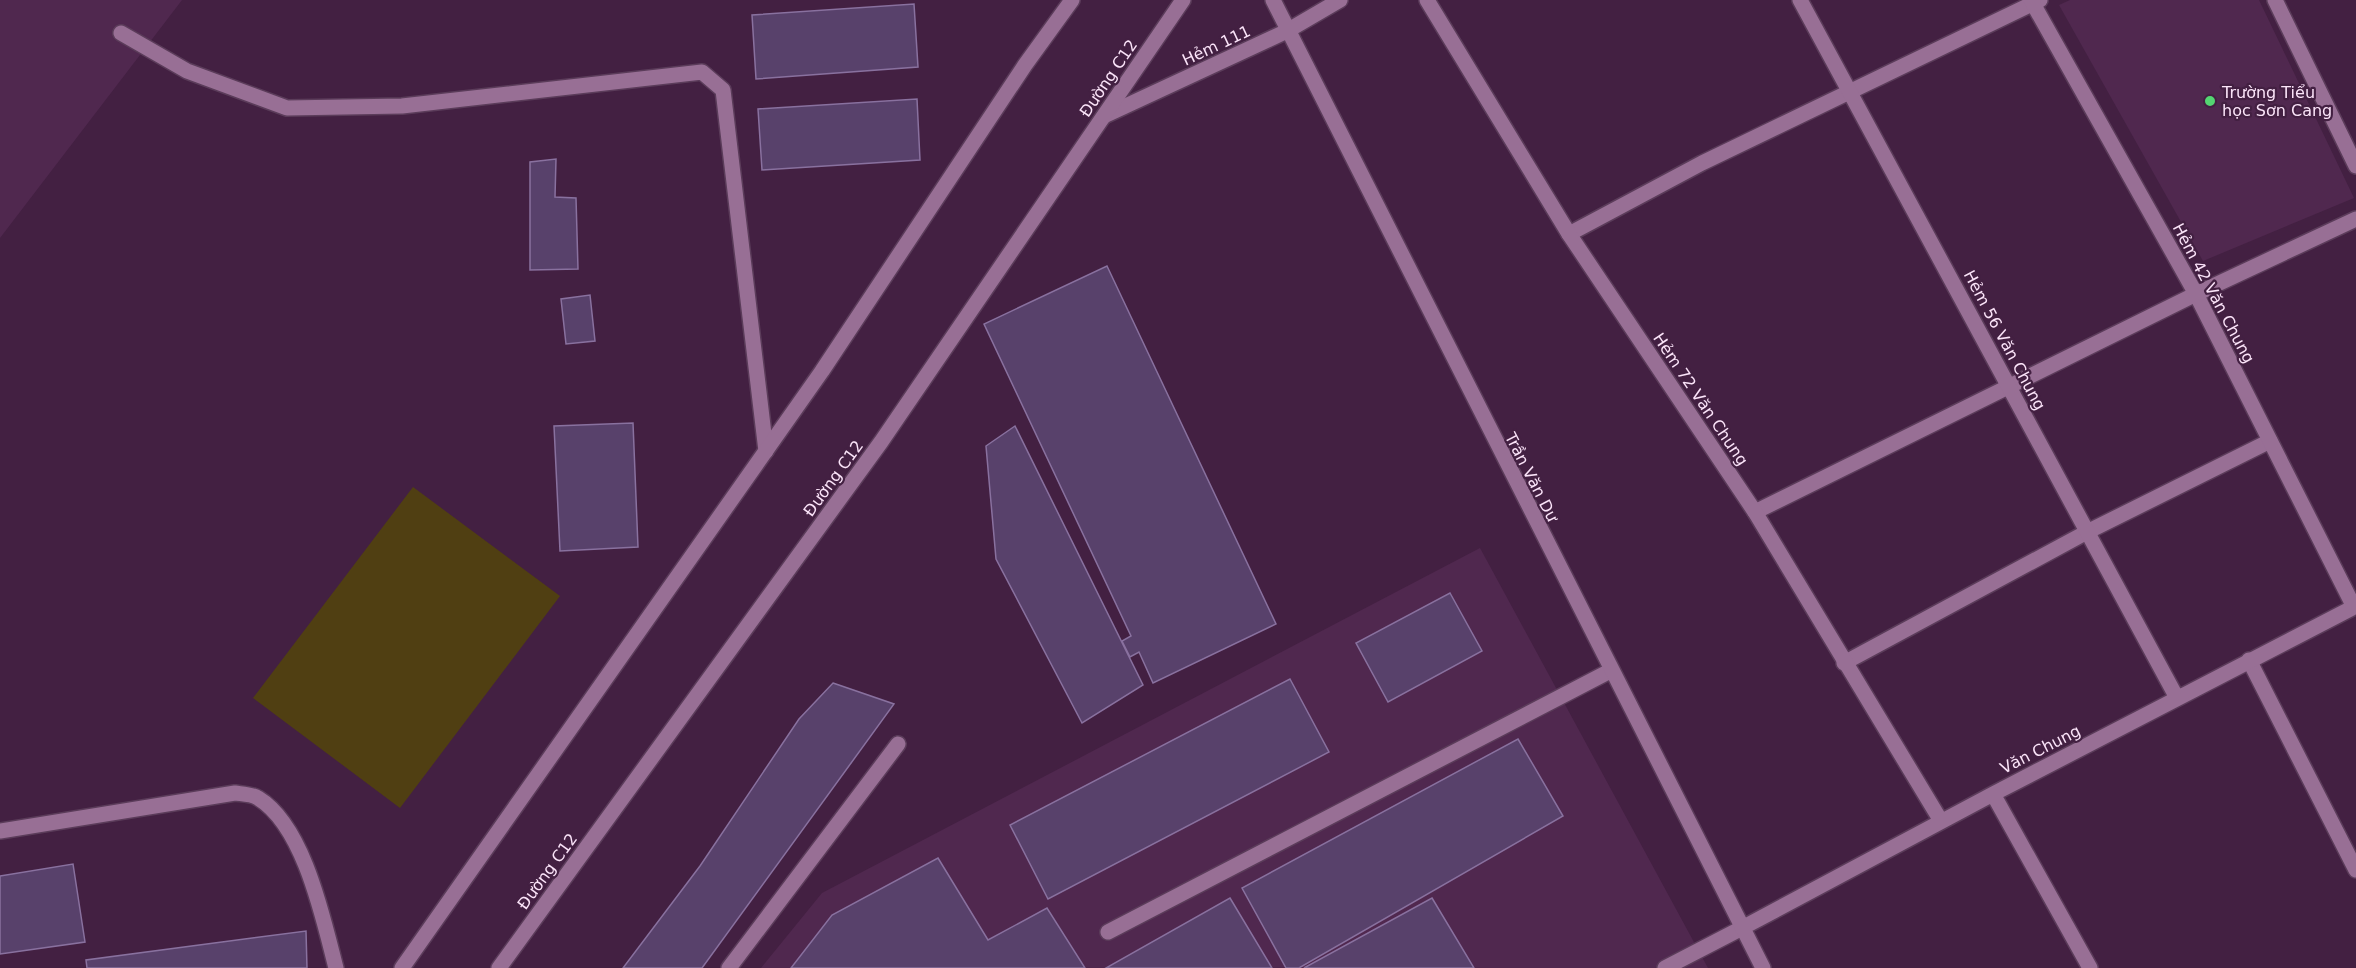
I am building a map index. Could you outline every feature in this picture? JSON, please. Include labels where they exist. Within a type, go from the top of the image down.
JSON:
[{"type":"street","points":[[402,968],[766,451],[1072,0]]},
{"type":"street","name":"Đường C12","points":[[499,968],[881,442],[1183,0]]},
{"type":"street","name":"Trần Văn Dư","points":[[1273,0],[1287,32],[1763,968]]},
{"type":"street","name":"Hẻm 111","points":[[1104,116],[1287,32],[1340,0]]},
{"type":"street","name":"Hẻm 72 Văn Chung","points":[[1427,0],[1569,234],[1755,512],[1941,821]]},
{"type":"street","name":"Hẻm 56 Văn Chung","points":[[1800,0],[2177,698]]},
{"type":"street","points":[[2275,0],[2356,166]]},
{"type":"street","points":[[1569,234],[1701,163],[1850,94],[2035,1]]},
{"type":"street","name":"Hẻm 42 Văn Chung","points":[[2035,1],[2196,294],[2355,607]]},
{"type":"street","points":[[121,33],[187,71],[287,108],[402,106],[702,72],[723,90],[766,451]]},
{"type":"street","points":[[1755,512],[2011,388],[2196,294],[2356,219]]},
{"type":"street","points":[[1844,663],[2087,532],[2270,441]]},
{"type":"street","name":"Văn Chung","points":[[1665,968],[1941,821],[2355,607]]},
{"type":"street","points":[[2249,660],[2356,870]]},
{"type":"street","points":[[1108,932],[1610,670]]},
{"type":"street","points":[[729,968],[898,744]]},
{"type":"street","points":[[0,831],[235,793],[256,796],[274,811],[291,838],[311,881],[336,968]]},
{"type":"street","points":[[1993,794],[2090,968]]},
{"type":"shaded area","points":[[0,0],[182,0],[0,238]]},
{"type":"shaded area","name":"Trường Tiểu học Sơn Cang","points":[[2070,0],[2259,0],[2354,198],[2203,261],[2059,5]]},
{"type":"shaded area","points":[[413,487],[560,596],[400,808],[253,698]]},
{"type":"shaded area","points":[[1480,548],[1708,968],[761,968],[822,893]]},
{"type":"building","points":[[914,4],[918,67],[756,79],[752,15]]},
{"type":"building","points":[[917,99],[920,160],[762,170],[758,109]]},
{"type":"building","points":[[556,159],[555,197],[576,198],[578,269],[530,270],[530,162]]},
{"type":"building","points":[[1107,266],[1276,624],[1153,683],[1139,652],[1130,657],[1122,641],[1131,636],[984,324]]},
{"type":"building","points":[[590,295],[595,341],[566,344],[561,299]]},
{"type":"building","points":[[633,423],[638,547],[560,551],[554,426]]},
{"type":"building","points":[[1015,426],[1143,685],[1082,723],[996,559],[986,446]]},
{"type":"building","points":[[1450,593],[1482,651],[1388,702],[1356,643]]},
{"type":"building","points":[[1290,679],[1329,752],[1048,899],[1010,825]]},
{"type":"building","points":[[833,683],[894,704],[702,968],[623,968],[700,866],[799,719]]},
{"type":"building","points":[[1518,739],[1563,816],[1299,968],[1286,968],[1242,888]]},
{"type":"building","points":[[938,858],[988,940],[1047,908],[1085,968],[791,968],[832,915]]},
{"type":"building","points":[[73,864],[85,942],[0,954],[0,876]]},
{"type":"building","points":[[1230,898],[1272,968],[1106,968]]},
{"type":"building","points":[[1432,898],[1474,968],[1304,968]]},
{"type":"building","points":[[306,931],[307,968],[87,968],[86,960]]},
{"type":"place","name":"Trường Tiểu học Sơn Cang","points":[[2210,101]]}]
